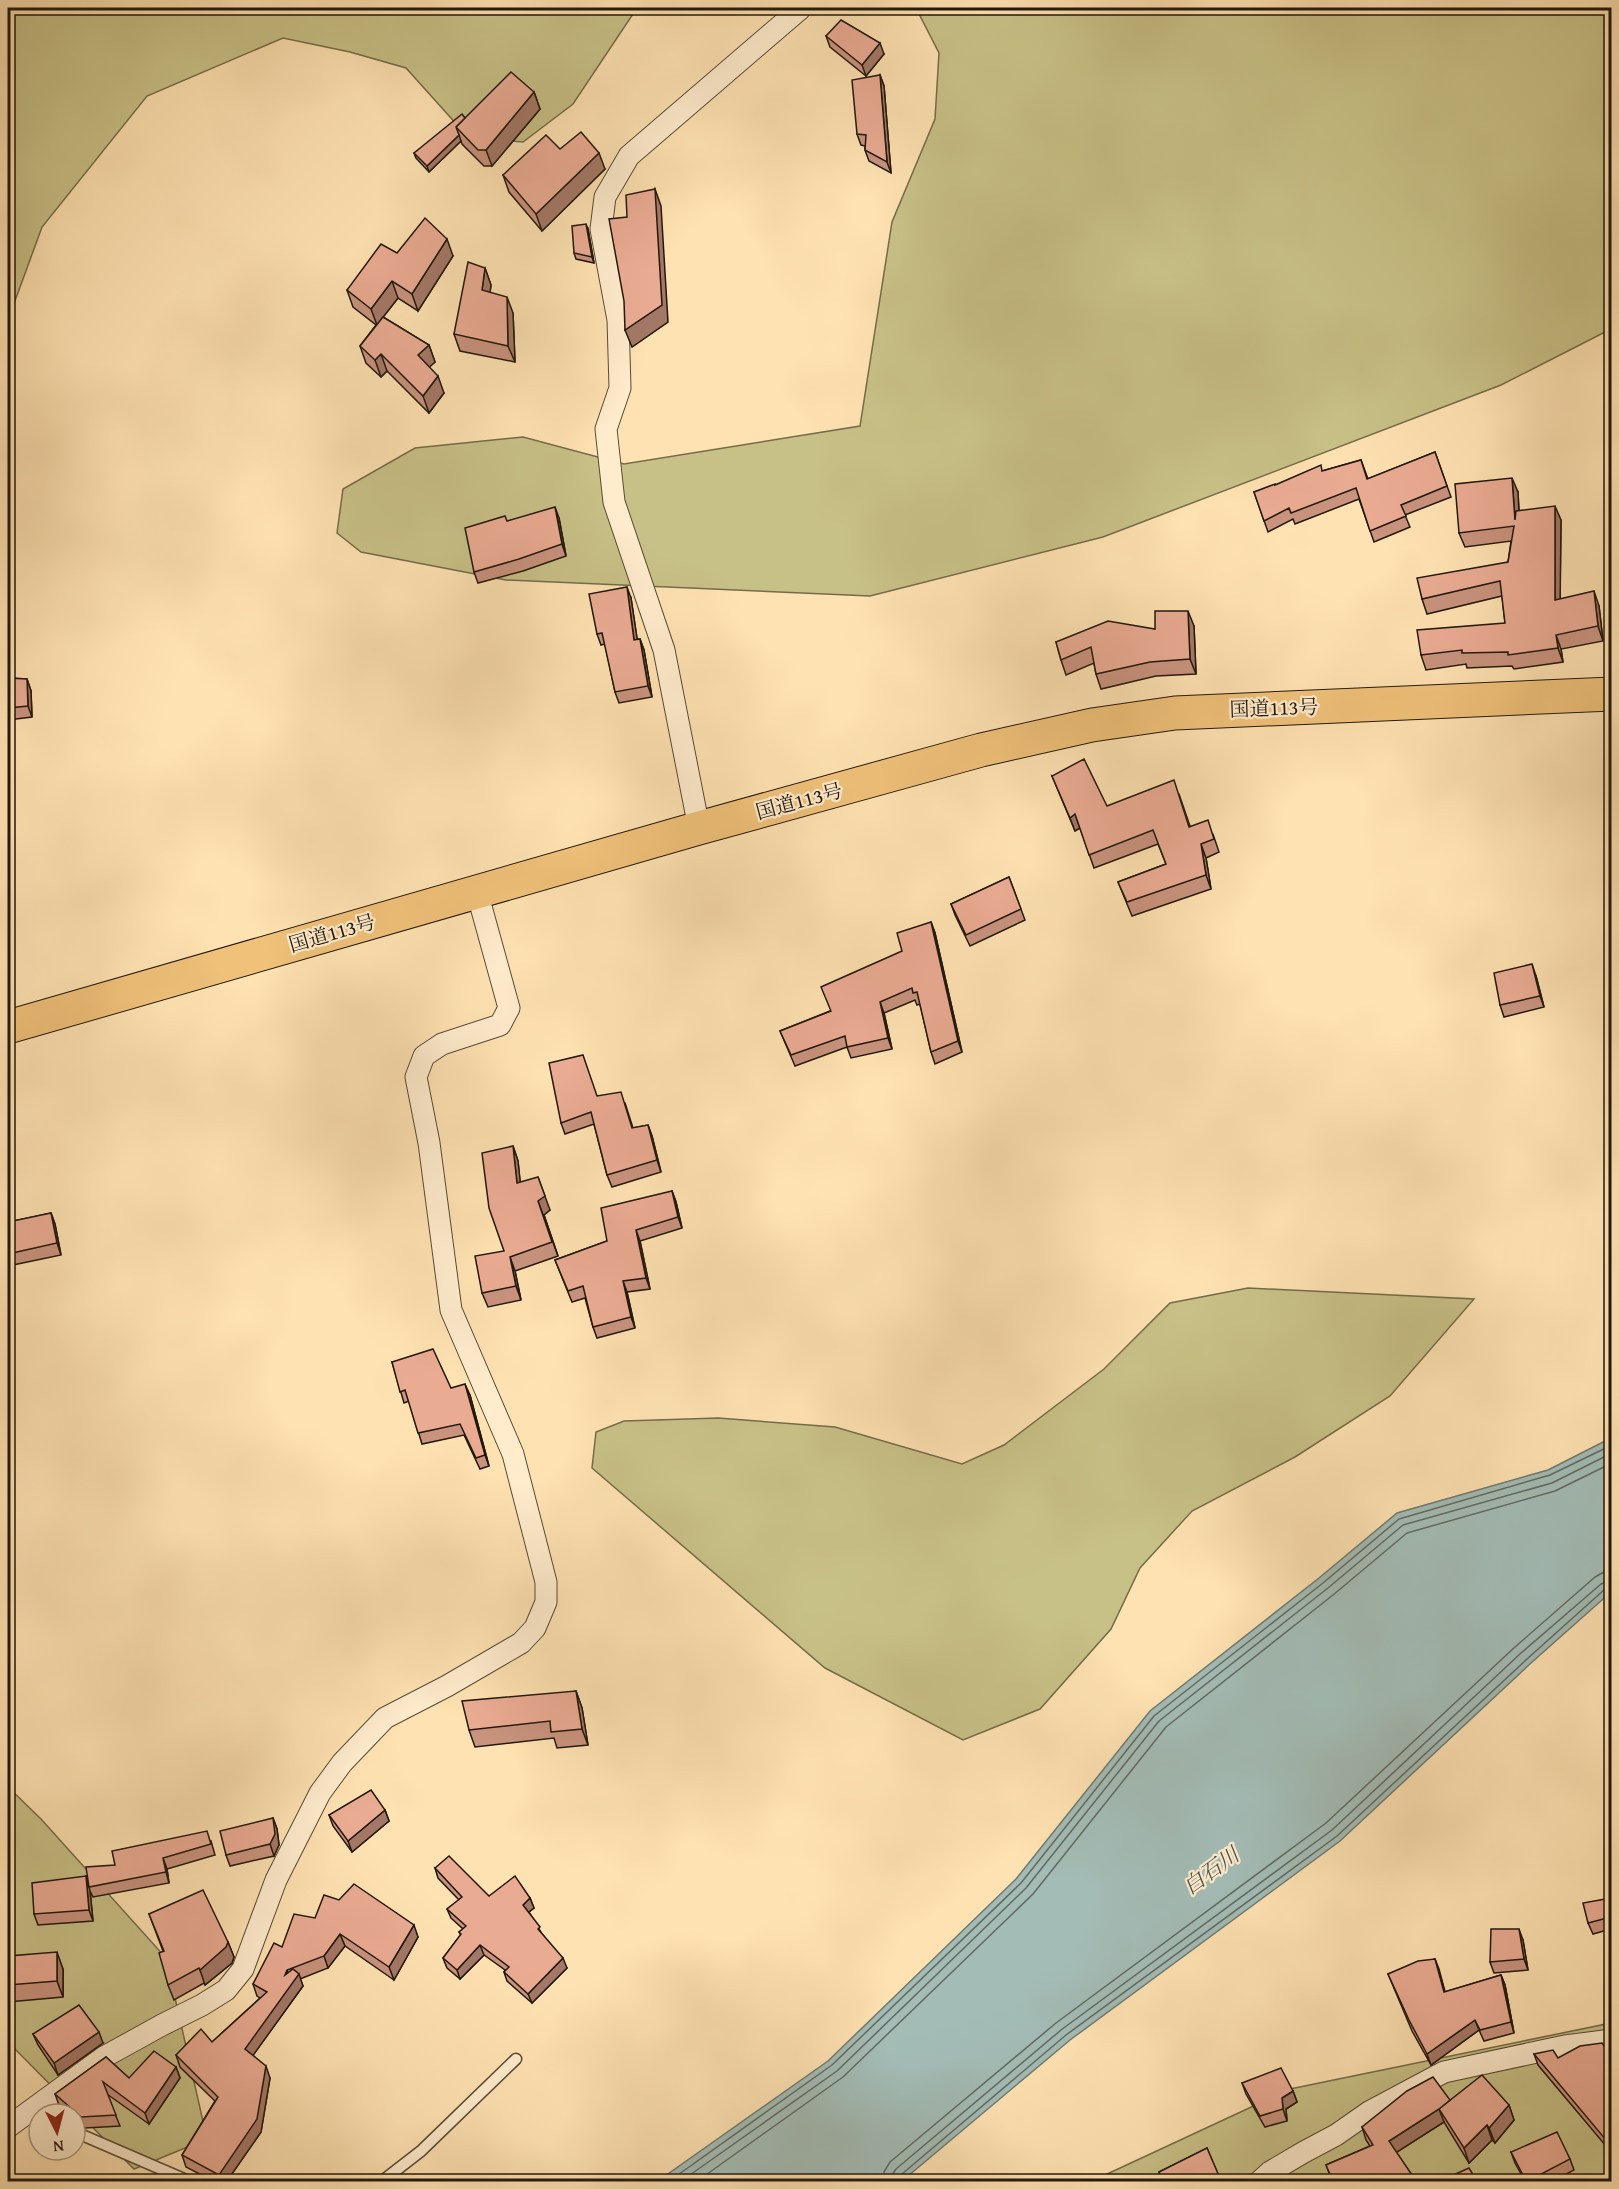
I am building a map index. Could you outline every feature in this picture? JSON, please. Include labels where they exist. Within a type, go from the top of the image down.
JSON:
[{"type":"highway","name":"国道113号","points":[[8,1026],[699,828],[981,750],[1104,723],[1175,712],[1611,694]]},
{"type":"street","points":[[699,828],[664,650],[614,502],[606,429],[620,388],[618,320],[601,229],[605,197],[629,156],[800,9]]},
{"type":"street","points":[[49,2102],[104,2057],[226,1990],[243,1969],[276,1880],[320,1793],[342,1763],[385,1718],[447,1686],[521,1643],[535,1628],[546,1602],[546,1582],[513,1454],[451,1310],[429,1143],[416,1077],[424,1056],[442,1044],[500,1025],[509,1008],[477,892]]},
{"type":"street","points":[[1259,2181],[1287,2162],[1336,2135],[1369,2112],[1444,2072],[1565,2046],[1611,2040]]},
{"type":"street","points":[[8,2127],[27,2118]]},
{"type":"lane","points":[[381,2181],[421,2151],[516,2059]]},
{"type":"lane","points":[[87,2137],[191,2181]]},
{"type":"shaded area","points":[[8,8],[637,8],[573,104],[523,142],[468,137],[406,68],[350,52],[283,38],[147,96],[42,227],[8,320]]},
{"type":"shaded area","points":[[916,8],[1611,8],[1611,329],[1501,385],[1103,537],[870,596],[506,580],[361,552],[337,533],[343,489],[415,448],[523,437],[624,464],[860,426],[892,222],[935,119],[939,53]]},
{"type":"shaded area","points":[[1248,1288],[1474,1299],[1390,1396],[1295,1457],[1192,1511],[1140,1568],[1111,1629],[1040,1709],[963,1740],[825,1668],[592,1468],[596,1432],[624,1421],[718,1418],[835,1427],[962,1464],[1004,1445],[1104,1369],[1170,1303]]},
{"type":"shaded area","points":[[8,1787],[41,1819],[166,1958],[207,2139],[134,2169],[87,2122],[87,2102],[68,2102],[8,2042]]},
{"type":"shaded area","points":[[1611,2023],[1611,2181],[1090,2182],[1290,2089]]},
{"type":"water","name":"白石川","points":[[1611,1438],[1611,1592],[1531,1663],[1340,1841],[1070,2040],[902,2181],[658,2181],[828,2061],[1016,1879],[1150,1711],[1319,1578],[1397,1513],[1548,1470]]},
{"type":"building","points":[[841,20],[880,43],[862,65],[826,36]]},
{"type":"building","points":[[511,72],[534,92],[486,150],[478,150],[456,127]]},
{"type":"building","points":[[880,75],[887,162],[865,150],[866,135],[857,134],[852,80]]},
{"type":"building","points":[[462,114],[465,118],[456,127],[459,135],[427,166],[414,153]]},
{"type":"building","points":[[581,132],[599,153],[536,214],[503,175],[546,135],[560,149]]},
{"type":"building","points":[[655,189],[662,305],[625,330],[624,301],[609,219],[627,217],[626,195]]},
{"type":"building","points":[[425,218],[447,239],[412,294],[392,281],[371,309],[347,290],[381,244],[397,253]]},
{"type":"building","points":[[586,224],[592,257],[574,253],[572,226]]},
{"type":"building","points":[[468,262],[485,268],[482,290],[507,297],[508,346],[454,334]]},
{"type":"building","points":[[383,317],[429,345],[418,355],[438,376],[423,396],[381,354],[375,360],[360,346]]},
{"type":"building","points":[[1435,452],[1447,486],[1401,505],[1406,516],[1370,531],[1356,488],[1291,513],[1289,508],[1264,521],[1254,492],[1321,465],[1322,471],[1361,460],[1367,479]]},
{"type":"building","points":[[1512,478],[1515,520],[1516,511],[1555,506],[1555,600],[1594,591],[1598,626],[1556,635],[1558,648],[1508,655],[1508,652],[1462,653],[1462,650],[1421,655],[1417,630],[1505,623],[1500,581],[1422,599],[1417,578],[1508,562],[1514,526],[1459,533],[1455,484]]},
{"type":"building","points":[[555,507],[562,544],[474,572],[465,528],[505,516],[507,521]]},
{"type":"building","points":[[627,587],[634,640],[640,639],[648,686],[615,692],[602,633],[597,634],[589,594]]},
{"type":"building","points":[[1155,611],[1188,611],[1190,659],[1150,662],[1096,674],[1091,647],[1061,660],[1056,642],[1108,621],[1155,629]]},
{"type":"building","points":[[8,678],[27,679],[28,706],[8,708]]},
{"type":"building","points":[[1084,759],[1107,806],[1174,780],[1189,827],[1208,820],[1214,839],[1201,844],[1206,875],[1127,902],[1118,882],[1166,864],[1153,830],[1089,855],[1075,814],[1070,818],[1052,776]]},
{"type":"building","points":[[1009,877],[1021,909],[966,935],[951,904]]},
{"type":"building","points":[[931,922],[958,1041],[931,1052],[917,992],[913,993],[912,988],[880,1002],[888,1038],[847,1047],[845,1036],[791,1055],[780,1031],[831,1011],[821,987],[902,951],[897,933]]},
{"type":"building","points":[[1532,964],[1540,996],[1500,1005],[1494,973]]},
{"type":"building","points":[[583,1055],[597,1096],[621,1092],[632,1128],[648,1125],[657,1160],[607,1175],[591,1112],[561,1123],[549,1063]]},
{"type":"building","points":[[513,1146],[517,1183],[538,1177],[545,1196],[538,1201],[552,1242],[510,1257],[516,1286],[482,1293],[475,1256],[504,1251],[489,1208],[482,1153]]},
{"type":"building","points":[[672,1191],[678,1217],[636,1230],[646,1278],[623,1281],[631,1317],[593,1327],[583,1286],[568,1291],[555,1260],[607,1241],[601,1208]]},
{"type":"building","points":[[51,1213],[57,1243],[8,1254],[8,1222]]},
{"type":"building","points":[[433,1349],[451,1388],[465,1384],[485,1455],[476,1458],[460,1424],[418,1433],[405,1390],[400,1392],[392,1362]]},
{"type":"building","points":[[576,1691],[582,1729],[551,1732],[550,1721],[469,1730],[462,1701]]},
{"type":"building","points":[[371,1790],[385,1810],[348,1841],[329,1815]]},
{"type":"building","points":[[273,1818],[275,1834],[270,1844],[226,1855],[220,1831]]},
{"type":"building","points":[[207,1831],[211,1844],[163,1858],[166,1872],[89,1887],[86,1867],[115,1865],[112,1851]]},
{"type":"building","points":[[449,1856],[489,1896],[515,1876],[530,1898],[523,1905],[540,1927],[538,1929],[563,1958],[528,1994],[504,1972],[509,1967],[480,1945],[457,1970],[443,1958],[461,1934],[459,1932],[466,1926],[447,1909],[462,1897],[435,1868]]},
{"type":"building","points":[[86,1876],[89,1910],[34,1914],[32,1883]]},
{"type":"building","points":[[354,1884],[414,1925],[389,1967],[340,1934],[324,1956],[287,1970],[285,1975],[293,1969],[299,1974],[245,2049],[266,2066],[257,2119],[219,2175],[182,2155],[218,2097],[176,2055],[201,2029],[212,2042],[267,1992],[253,1984],[274,1943],[282,1947],[294,1914],[315,1918],[324,1895],[339,1900]]},
{"type":"building","points":[[203,1890],[228,1942],[226,1947],[200,1970],[199,1968],[168,1985],[159,1953],[164,1951],[149,1914]]},
{"type":"building","points":[[1611,1898],[1611,1917],[1588,1923],[1583,1903]]},
{"type":"building","points":[[1491,1929],[1519,1929],[1524,1959],[1490,1962]]},
{"type":"building","points":[[57,1952],[57,1981],[8,1985],[8,1956]]},
{"type":"building","points":[[1435,1959],[1444,1992],[1501,1975],[1511,2022],[1480,2030],[1475,2020],[1427,2054],[1388,1974],[1418,1961]]},
{"type":"building","points":[[79,2005],[99,2032],[54,2063],[33,2034]]},
{"type":"building","points":[[1602,2043],[1606,2049],[1611,2046],[1611,2146],[1534,2054],[1553,2050],[1558,2058],[1580,2046]]},
{"type":"building","points":[[154,2051],[176,2067],[145,2113],[103,2082],[116,2115],[87,2117],[87,2102],[64,2102],[55,2094],[106,2057],[129,2078]]},
{"type":"building","points":[[1281,2068],[1293,2091],[1282,2098],[1283,2109],[1260,2116],[1242,2083]]},
{"type":"building","points":[[1482,2075],[1509,2105],[1489,2128],[1487,2125],[1464,2148],[1439,2109]]},
{"type":"building","points":[[1433,2077],[1450,2100],[1389,2141],[1416,2181],[1333,2181],[1326,2165],[1373,2145],[1362,2127],[1407,2091]]},
{"type":"building","points":[[1557,2132],[1570,2159],[1526,2181],[1511,2152]]},
{"type":"building","points":[[1207,2148],[1219,2176],[1207,2181],[1163,2181],[1159,2172]]},
{"type":"building","points":[[1469,2168],[1477,2181],[1440,2181]]}]
